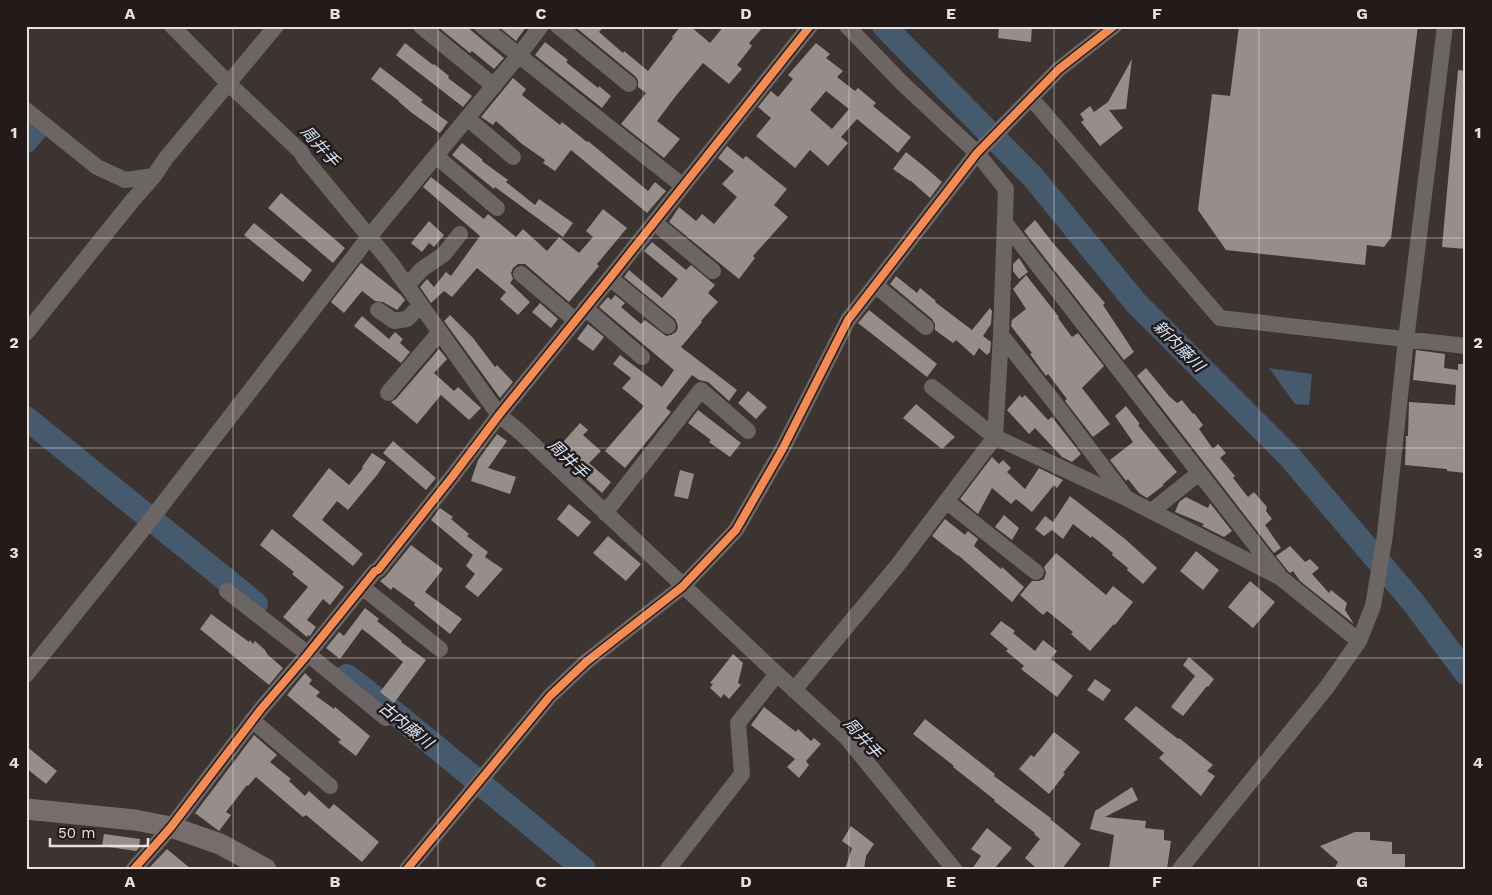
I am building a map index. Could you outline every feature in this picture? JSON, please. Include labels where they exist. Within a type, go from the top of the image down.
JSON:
[{"type":"main road","points":[[26,809],[135,820],[171,827],[220,844],[266,869]]},
{"type":"street","points":[[172,26],[229,84],[301,152],[390,262],[498,415],[521,433],[682,587],[846,737],[954,869]]},
{"type":"street","points":[[26,334],[154,176],[166,158],[276,26]]},
{"type":"street","points":[[421,26],[494,86]]},
{"type":"street","points":[[482,26],[683,186]]},
{"type":"street","points":[[26,675],[148,523],[369,237],[519,56],[540,26]]},
{"type":"street","points":[[558,26],[629,84]]},
{"type":"street","points":[[134,869],[171,827],[252,720],[375,571],[378,570],[452,477],[498,415],[610,278],[810,26]]},
{"type":"street","points":[[794,690],[897,566],[995,437],[1006,189],[977,153],[902,83],[847,26]]},
{"type":"street","points":[[407,869],[550,696],[586,662],[682,587],[736,530],[782,450],[848,320],[977,153],[1059,69],[1114,26]]},
{"type":"street","points":[[1180,869],[1327,687],[1359,642],[1373,606],[1385,535],[1406,340],[1445,26]]},
{"type":"street","points":[[1031,98],[1220,318],[1466,346]]},
{"type":"street","points":[[26,110],[98,167],[125,180],[154,176]]},
{"type":"street","points":[[468,118],[513,157]]},
{"type":"street","points":[[436,156],[497,208]]},
{"type":"street","points":[[654,222],[712,271]]},
{"type":"street","points":[[1005,223],[1281,578]]},
{"type":"street","points":[[407,286],[421,270],[444,254],[460,234]]},
{"type":"street","points":[[521,274],[642,357]]},
{"type":"street","points":[[610,278],[668,326]]},
{"type":"street","points":[[875,285],[926,327]]},
{"type":"street","points":[[378,310],[394,321],[407,319],[420,306]]},
{"type":"street","points":[[388,393],[439,333]]},
{"type":"street","points":[[1001,335],[1126,498]]},
{"type":"street","points":[[932,387],[995,437],[1126,498],[1281,578],[1359,642]]},
{"type":"street","points":[[605,513],[701,390],[748,431]]},
{"type":"street","points":[[1152,511],[1199,473]]},
{"type":"street","points":[[946,501],[1036,572]]},
{"type":"street","points":[[362,587],[440,648]]},
{"type":"street","points":[[227,591],[386,718]]},
{"type":"street","points":[[668,869],[742,774],[738,723],[776,674]]},
{"type":"street","points":[[252,720],[330,786]]},
{"type":"water","points":[[1269,368],[1312,374],[1309,405],[1295,404]]},
{"type":"building","points":[[437,26],[466,26],[504,58],[494,69],[472,51],[470,53]]},
{"type":"building","points":[[498,26],[527,26],[516,41]]},
{"type":"building","points":[[574,26],[604,26],[599,32],[648,71],[681,26],[690,26],[710,43],[724,26],[764,26],[749,43],[752,46],[737,65],[742,69],[729,84],[703,63],[675,97],[657,121],[680,139],[664,158],[621,124],[646,93],[638,87],[638,80]]},
{"type":"building","points":[[999,26],[1032,26],[1031,42],[998,38]]},
{"type":"building","points":[[1239,26],[1418,26],[1391,238],[1384,247],[1367,245],[1365,265],[1226,250],[1198,210],[1212,94],[1230,96]]},
{"type":"building","points":[[545,42],[568,60],[566,62],[611,96],[602,108],[535,55]]},
{"type":"building","points":[[405,43],[434,64],[449,76],[448,78],[472,96],[463,107],[396,55]]},
{"type":"building","points":[[816,43],[830,54],[826,58],[843,71],[837,77],[855,91],[858,88],[876,103],[873,106],[911,137],[898,153],[857,119],[841,137],[848,143],[828,166],[810,150],[795,168],[756,136],[771,118],[758,107],[771,91],[778,97],[793,79],[788,75]],"holes":[[[826,91],[849,109],[832,129],[810,110]]]},
{"type":"building","points":[[1132,59],[1126,109],[1109,110],[1123,128],[1100,146],[1081,122],[1084,120],[1080,114],[1090,106],[1094,112],[1108,102]]},
{"type":"building","points":[[380,67],[448,122],[440,133],[412,113],[371,79]]},
{"type":"building","points":[[1458,70],[1466,71],[1466,249],[1442,247]]},
{"type":"building","points":[[513,78],[526,89],[522,95],[560,125],[562,122],[588,141],[648,191],[655,182],[666,191],[647,213],[571,150],[555,171],[543,163],[545,160],[522,144],[496,121],[493,125],[481,117]]},
{"type":"building","points":[[462,143],[508,180],[506,182],[535,205],[539,199],[573,223],[563,237],[495,187],[494,189],[452,155]]},
{"type":"building","points":[[727,146],[743,159],[746,156],[787,189],[774,205],[788,217],[753,256],[755,258],[739,279],[669,222],[679,207],[696,221],[702,214],[714,224],[737,197],[722,184],[734,171],[718,158]]},
{"type":"building","points":[[906,152],[942,182],[930,198],[910,180],[893,169]]},
{"type":"building","points":[[431,177],[484,219],[488,214],[516,237],[523,229],[547,251],[559,237],[579,253],[593,237],[586,231],[603,209],[627,228],[569,302],[525,264],[518,264],[513,268],[511,273],[513,279],[510,283],[530,302],[518,315],[500,299],[506,292],[477,268],[452,297],[444,291],[431,303],[420,287],[427,279],[434,287],[446,272],[451,276],[480,236],[423,187]]},
{"type":"building","points":[[281,193],[345,248],[333,263],[268,208]]},
{"type":"building","points":[[1035,220],[1105,303],[1103,305],[1134,352],[1124,360],[1024,231]]},
{"type":"building","points":[[429,221],[444,235],[434,247],[429,243],[422,252],[411,243]]},
{"type":"building","points":[[254,223],[312,270],[303,282],[244,235]]},
{"type":"building","points":[[652,242],[686,270],[691,265],[715,285],[708,293],[718,302],[681,347],[737,390],[729,401],[708,382],[699,380],[692,375],[666,408],[671,412],[625,468],[605,451],[644,406],[622,388],[631,378],[613,364],[620,355],[662,387],[674,370],[599,307],[608,297],[611,300],[615,295],[625,303],[621,307],[641,324],[645,320],[666,336],[676,332],[678,328],[675,319],[624,277],[629,270],[662,298],[678,279],[644,251]]},
{"type":"building","points":[[1019,258],[1028,272],[1019,279],[1013,271],[1013,264]]},
{"type":"building","points":[[361,263],[405,300],[397,310],[383,302],[375,301],[362,291],[344,313],[331,302]]},
{"type":"building","points":[[1026,275],[1072,337],[1078,333],[1104,366],[1082,388],[1110,424],[1093,437],[1065,401],[1067,399],[1048,374],[1046,376],[1030,354],[1032,353],[1011,326],[1012,320],[1026,309],[1013,289]]},
{"type":"building","points":[[896,276],[917,293],[920,288],[972,330],[990,308],[992,311],[991,324],[983,336],[991,342],[990,352],[987,355],[979,348],[974,356],[956,340],[953,343],[935,330],[935,324],[932,319],[890,284]]},
{"type":"building","points":[[540,303],[558,319],[551,328],[532,312]]},
{"type":"building","points":[[869,310],[937,364],[927,377],[858,323]]},
{"type":"building","points":[[450,315],[473,338],[495,367],[497,365],[513,382],[500,398],[444,321]]},
{"type":"building","points":[[362,316],[389,339],[395,332],[403,339],[400,343],[410,352],[401,363],[354,326]]},
{"type":"building","points":[[588,324],[604,337],[593,351],[577,339]]},
{"type":"building","points":[[439,349],[447,359],[434,373],[454,391],[458,387],[481,408],[469,420],[441,395],[417,424],[391,402],[396,399]]},
{"type":"building","points":[[1416,350],[1445,354],[1444,368],[1458,370],[1458,364],[1466,364],[1466,473],[1405,465],[1409,402],[1455,405],[1456,385],[1413,380]]},
{"type":"building","points":[[1146,368],[1169,396],[1177,403],[1182,400],[1194,413],[1203,425],[1199,429],[1213,449],[1218,444],[1226,453],[1220,458],[1235,476],[1233,478],[1248,497],[1254,492],[1267,507],[1266,511],[1272,519],[1265,525],[1281,548],[1274,553],[1137,376]]},
{"type":"building","points":[[748,391],[767,407],[756,419],[738,403]]},
{"type":"building","points":[[1020,395],[1022,398],[1025,395],[1048,420],[1052,417],[1081,454],[1072,462],[1062,457],[1035,428],[1029,434],[1007,410]]},
{"type":"building","points":[[916,404],[955,437],[942,449],[903,418]]},
{"type":"building","points":[[1126,406],[1140,424],[1138,425],[1177,472],[1147,498],[1139,493],[1128,479],[1126,481],[1110,460],[1133,442],[1115,416]]},
{"type":"building","points":[[698,410],[741,443],[730,457],[709,442],[711,440],[688,423]]},
{"type":"building","points":[[580,423],[588,430],[583,435],[601,451],[589,463],[611,482],[602,493],[555,451]]},
{"type":"building","points":[[497,434],[507,441],[488,468],[516,477],[510,494],[471,481],[478,460]]},
{"type":"building","points":[[393,441],[436,478],[426,490],[383,453]]},
{"type":"building","points":[[372,453],[386,462],[377,475],[348,510],[337,501],[322,520],[363,554],[353,566],[292,516],[329,468],[349,485]]},
{"type":"building","points":[[992,457],[999,464],[1003,460],[1011,468],[1007,472],[1025,489],[1039,468],[1063,480],[1057,488],[1054,485],[1032,512],[1016,499],[1011,504],[992,488],[978,514],[960,499]]},
{"type":"building","points":[[680,470],[694,474],[688,499],[674,496]]},
{"type":"building","points":[[1070,496],[1125,539],[1157,568],[1143,584],[1112,555],[1113,553],[1073,524],[1063,539],[1052,530],[1044,536],[1035,529],[1045,516],[1053,522]]},
{"type":"building","points":[[1186,497],[1208,508],[1210,503],[1232,531],[1224,537],[1202,526],[1204,524],[1175,512],[1179,502]]},
{"type":"building","points":[[569,504],[591,522],[578,537],[557,519]]},
{"type":"building","points":[[440,508],[453,517],[451,519],[469,534],[467,536],[488,552],[485,557],[503,569],[478,597],[465,587],[475,574],[466,566],[473,555],[431,520]]},
{"type":"building","points":[[1004,515],[1019,528],[1012,540],[995,527]]},
{"type":"building","points":[[945,519],[965,535],[968,531],[978,539],[974,546],[1001,569],[1002,567],[1024,587],[1012,602],[958,555],[932,536]]},
{"type":"building","points":[[272,529],[344,587],[330,605],[323,599],[307,620],[316,627],[310,636],[308,635],[307,637],[283,617],[308,587],[292,574],[294,572],[260,545]]},
{"type":"building","points":[[608,536],[641,564],[626,581],[593,553]]},
{"type":"building","points":[[411,545],[443,569],[425,592],[462,619],[450,634],[414,605],[415,603],[393,587],[391,590],[380,581]]},
{"type":"building","points":[[1290,546],[1305,562],[1310,559],[1319,568],[1312,574],[1329,593],[1331,590],[1347,603],[1345,610],[1354,624],[1300,581],[1293,571],[1290,573],[1287,570],[1276,556]]},
{"type":"building","points":[[1196,551],[1219,570],[1203,590],[1180,571]]},
{"type":"building","points":[[1056,553],[1106,595],[1113,586],[1133,602],[1115,625],[1090,651],[1071,634],[1073,632],[1047,611],[1043,615],[1020,595],[1032,581],[1044,579],[1046,573],[1044,567]]},
{"type":"building","points":[[1250,581],[1275,602],[1253,628],[1228,607]]},
{"type":"building","points":[[365,608],[379,619],[377,621],[401,642],[426,660],[394,703],[380,692],[403,662],[370,635],[362,629],[340,659],[326,648],[339,632],[344,636]]},
{"type":"building","points":[[211,614],[249,642],[250,640],[253,644],[255,641],[283,668],[269,685],[200,629]]},
{"type":"building","points":[[1001,621],[1015,631],[1013,633],[1035,651],[1043,640],[1057,651],[1051,659],[1073,676],[1057,697],[1021,669],[1024,666],[990,634]]},
{"type":"building","points":[[733,654],[743,663],[738,683],[741,685],[729,699],[724,694],[721,698],[710,688],[713,684],[710,683]]},
{"type":"building","points":[[1189,657],[1214,679],[1183,716],[1171,707],[1195,676],[1183,665]]},
{"type":"building","points":[[305,673],[312,680],[309,684],[320,692],[316,696],[334,709],[335,707],[370,736],[356,756],[338,742],[341,740],[287,695]]},
{"type":"building","points":[[1095,679],[1111,690],[1103,701],[1087,690]]},
{"type":"building","points":[[1136,706],[1213,765],[1207,771],[1215,776],[1201,796],[1159,758],[1164,753],[1124,719]]},
{"type":"building","points":[[764,707],[796,732],[798,729],[811,741],[814,738],[821,744],[806,761],[809,765],[799,778],[787,767],[795,759],[751,725]]},
{"type":"building","points":[[925,719],[1081,844],[1062,869],[1037,869],[1025,858],[1040,839],[913,734]]},
{"type":"building","points":[[1054,732],[1080,752],[1049,794],[1019,769],[1031,755],[1034,757]]},
{"type":"building","points":[[254,735],[277,755],[270,762],[291,779],[289,781],[305,796],[309,791],[329,809],[334,804],[379,842],[362,862],[306,815],[303,817],[256,777],[247,785],[226,812],[231,815],[219,831],[195,813]]},
{"type":"building","points":[[26,746],[57,771],[46,784],[26,768]]},
{"type":"building","points":[[1132,787],[1138,800],[1105,817],[1146,821],[1145,828],[1164,830],[1164,840],[1171,841],[1167,869],[1109,869],[1114,835],[1090,829],[1095,811]]},
{"type":"building","points":[[851,826],[874,844],[866,856],[864,869],[845,869],[852,848],[842,841]]},
{"type":"building","points":[[987,828],[1012,848],[994,869],[972,869],[981,856],[971,849]]},
{"type":"building","points":[[1355,832],[1370,832],[1370,840],[1392,842],[1392,854],[1405,854],[1405,869],[1334,869],[1338,862],[1320,846]]},
{"type":"building","points":[[104,834],[140,839],[139,848],[136,851],[102,846]]},
{"type":"building","points":[[167,849],[191,869],[148,869]]},
{"type":"waterway","name":"新内藤川","points":[[884,26],[1033,177],[1136,303],[1288,455],[1413,602],[1466,673]]},
{"type":"waterway","points":[[26,119],[37,128],[26,141]]},
{"type":"waterway","points":[[26,418],[256,604]]},
{"type":"waterway","name":"古内藤川","points":[[347,676],[401,718],[584,869]]},
{"type":"cycle path","points":[[134,869],[171,827],[261,709],[375,571],[378,570],[499,415],[810,26]]},
{"type":"cycle path","points":[[407,869],[550,696],[586,662],[682,587],[736,530],[782,450],[848,320],[977,153],[1059,69],[1114,26]]},
{"type":"water label","name":"周井手","points":[[320,146]]},
{"type":"water label","name":"周井手","points":[[568,459]]},
{"type":"water label","name":"周井手","points":[[863,738]]}]
